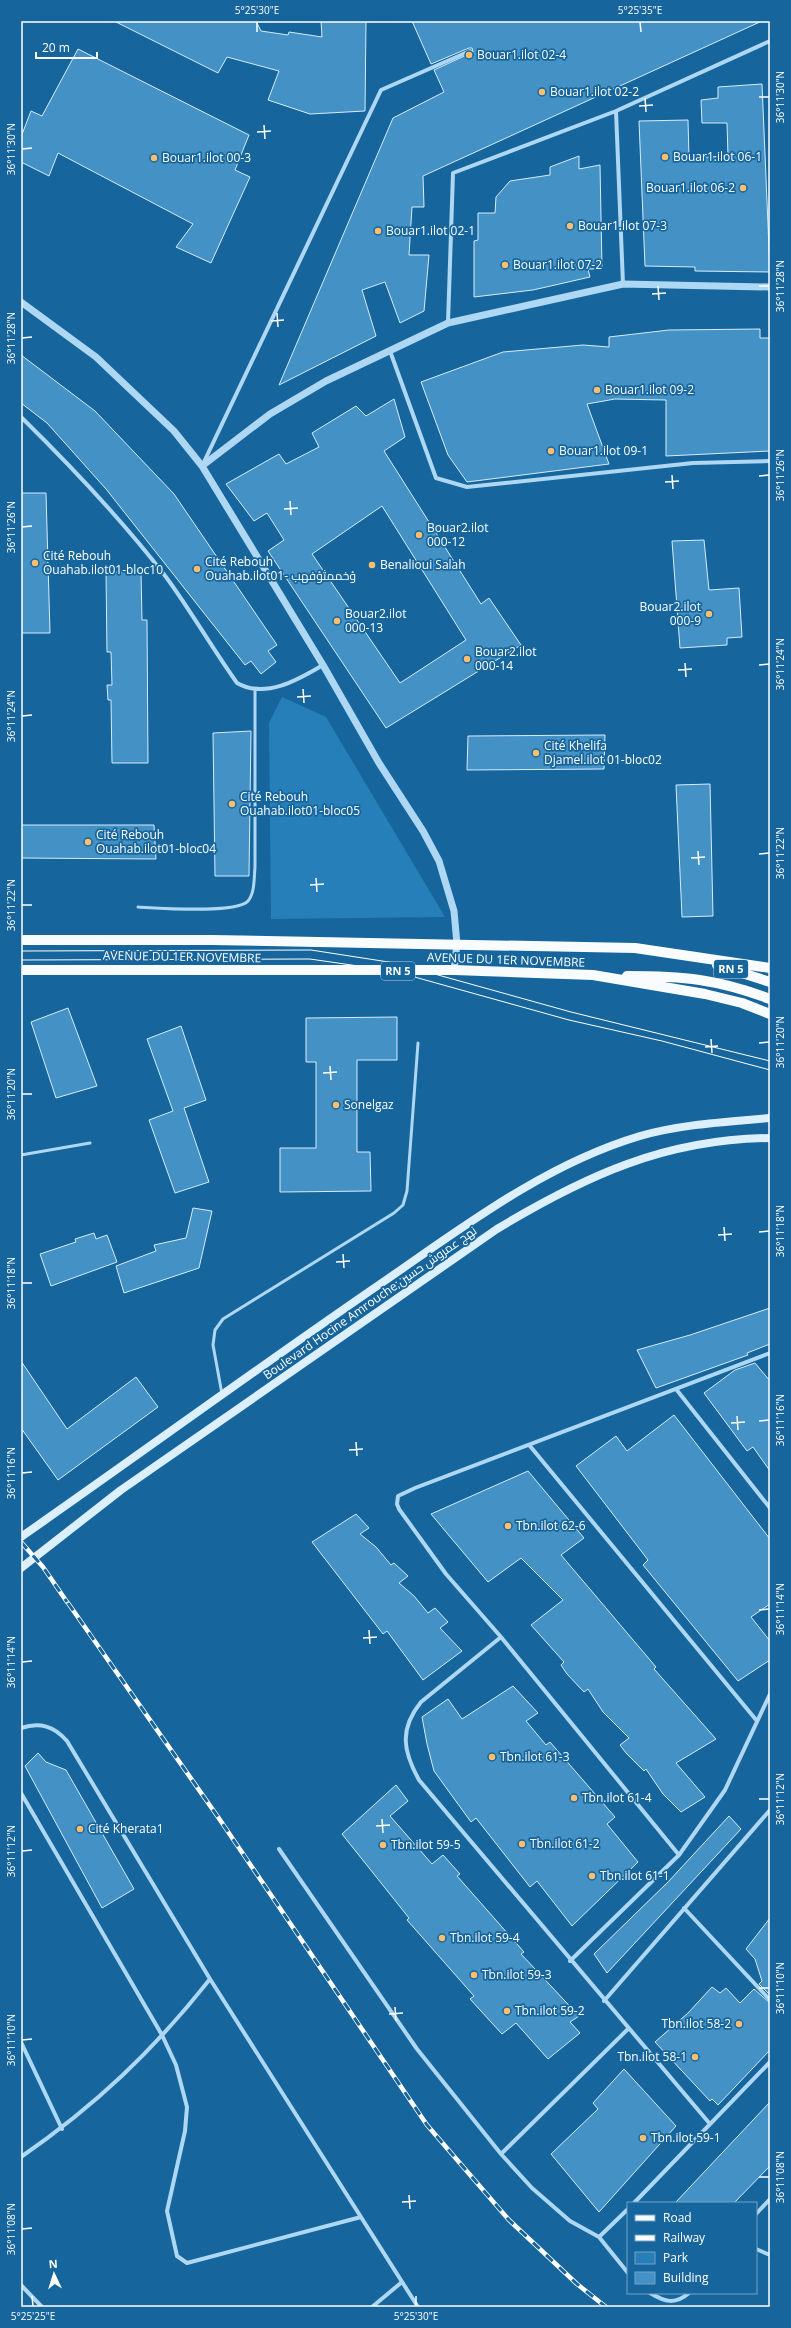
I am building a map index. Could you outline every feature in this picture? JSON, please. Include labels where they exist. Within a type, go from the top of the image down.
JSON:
[{"type":"main road","name":"AVENUE DU 1ER NOVEMBRE","points":[[21,940],[212,940],[635,948],[770,968]]},
{"type":"main road","name":"RN 5","points":[[692,956],[770,982]]},
{"type":"main road","name":"AVENUE DU 1ER NOVEMBRE","points":[[21,970],[454,970],[594,975],[705,994],[742,1003],[770,1014]]},
{"type":"main road","name":"RN 5","points":[[594,975],[677,976],[712,980],[770,999]]},
{"type":"main road","name":"Boulevard Hocine Amrouche;نهج عمروش حسين","points":[[21,1537],[222,1394],[514,1194],[564,1166],[639,1137],[666,1130],[770,1118]]},
{"type":"main road","name":"Boulevard Hocine Amrouche;نهج عمروش حسين","points":[[21,1568],[121,1490],[497,1229],[540,1204],[577,1184],[653,1154],[696,1145],[770,1138]]},
{"type":"street","points":[[448,323],[453,173],[616,111],[770,41]]},
{"type":"street","points":[[202,466],[381,90],[470,51]]},
{"type":"street","points":[[616,111],[623,284]]},
{"type":"street","points":[[202,466],[276,410],[326,381],[448,323],[623,284],[770,287]]},
{"type":"street","points":[[21,302],[96,357],[174,431],[202,466],[323,665],[379,763],[423,831],[439,861],[454,911],[457,944],[454,970]]},
{"type":"street","points":[[390,351],[422,443],[436,478],[467,487],[693,463],[770,461]]},
{"type":"street","points":[[21,417],[55,451],[129,531],[166,578],[237,683],[255,690],[271,688],[300,679],[323,665]]},
{"type":"street","points":[[679,1855],[502,1637],[446,1574],[399,1510],[396,1499],[398,1496],[415,1488],[530,1446],[770,1353]]},
{"type":"street","points":[[676,1389],[770,1508]]},
{"type":"street","points":[[530,1446],[757,1721]]},
{"type":"street","points":[[502,1637],[421,1702],[411,1715],[406,1727],[405,1738],[410,1765],[419,1780],[570,1961],[710,2124]]},
{"type":"street","points":[[570,1961],[679,1855],[725,1790],[770,1694]]},
{"type":"street","points":[[21,1728],[39,1725],[50,1727],[60,1732],[67,1741],[210,1979],[418,2307]]},
{"type":"street","points":[[21,1793],[162,2035],[176,2065],[187,2107],[185,2131],[167,2211],[177,2256],[186,2263],[361,2217]]},
{"type":"street","points":[[604,2001],[684,1908],[769,1813]]},
{"type":"street","points":[[279,1849],[417,2049],[501,2154],[532,2188],[570,2220],[599,2237],[627,2272]]},
{"type":"street","points":[[684,1908],[770,2000]]},
{"type":"street","points":[[21,2157],[62,2129],[126,2074],[184,2012],[210,1979]]},
{"type":"street","points":[[501,2154],[628,2029]]},
{"type":"street","points":[[21,2042],[62,2129]]},
{"type":"street","points":[[635,2202],[770,2062]]},
{"type":"street","points":[[757,2213],[770,2199]]},
{"type":"street","points":[[599,2237],[627,2210]]},
{"type":"street","points":[[757,2249],[770,2255]]},
{"type":"street","points":[[372,2307],[402,2282]]},
{"type":"street","points":[[21,2285],[42,2307]]},
{"type":"street","points":[[652,2294],[672,2302],[678,2301],[688,2294]]},
{"type":"lane","points":[[138,907],[207,909],[234,907],[242,905],[248,901],[251,896],[255,867],[255,690]]},
{"type":"lane","points":[[222,1394],[213,1345],[215,1330],[223,1319],[394,1213],[403,1205],[407,1191],[418,1043]]},
{"type":"lane","points":[[21,1156],[90,1143]]},
{"type":"green space","points":[[282,697],[326,717],[445,917],[271,919],[269,723]]},
{"type":"building","points":[[114,21],[256,21],[261,31],[288,35],[289,32],[322,37],[321,21],[366,21],[365,111],[310,114],[268,100],[279,71],[227,57],[218,73]]},
{"type":"building","points":[[412,21],[762,21],[423,176],[424,207],[412,207],[409,255],[429,255],[424,311],[400,323],[385,282],[362,290],[376,336],[279,385],[393,118],[444,92],[434,70],[473,52],[472,48],[469,48],[431,64]]},
{"type":"building","name":"Bouar1.ilot 00-3","points":[[78,49],[249,135],[235,170],[250,177],[211,263],[176,247],[193,224],[58,153],[49,176],[21,162],[21,137],[31,111],[42,116]]},
{"type":"building","points":[[762,84],[770,272],[695,271],[695,267],[645,266],[639,121],[688,120],[689,158],[728,156],[727,123],[702,123],[701,100],[718,98],[718,87]]},
{"type":"building","points":[[579,156],[579,169],[600,165],[602,269],[588,269],[590,277],[533,290],[474,297],[474,241],[478,240],[478,213],[495,213],[496,197],[510,181],[550,175],[550,167]]},
{"type":"building","name":"Bouar1.ilot 09-2","points":[[760,329],[760,338],[770,338],[770,451],[666,456],[666,400],[615,399],[587,404],[609,464],[467,482],[448,455],[421,382],[503,352],[583,345],[609,347],[609,337],[669,330]]},
{"type":"building","name":"Cité Rebouh Ouahab.ilot01- ؤخممثؤفهب","points":[[21,355],[95,411],[174,494],[277,645],[268,651],[276,662],[261,674],[251,661],[245,665],[106,489],[47,423],[21,403]]},
{"type":"building","name":"Benalioui Salah","points":[[394,399],[405,437],[384,451],[481,604],[489,598],[521,645],[386,728],[268,551],[284,540],[267,513],[254,521],[226,484],[279,454],[286,464],[319,447],[312,433],[356,406],[366,416]],"holes":[[[382,506],[466,640],[400,683],[312,554]]]},
{"type":"building","name":"Cité Rebouh Ouahab.ilot01-bloc10","points":[[21,493],[46,493],[50,633],[21,633]]},
{"type":"building","name":"Bouar2.ilot 000-9","points":[[704,540],[709,590],[739,588],[742,637],[727,638],[727,645],[680,648],[672,541]]},
{"type":"building","points":[[106,572],[141,572],[142,620],[147,620],[148,763],[112,763],[111,700],[108,700],[107,685],[112,685],[111,652],[107,652]]},
{"type":"building","name":"Cité Rebouh Ouahab.ilot01-bloc05","points":[[251,731],[249,876],[215,876],[213,733]]},
{"type":"building","name":"Cité Khelifa Djamel.ilot 01-bloc02","points":[[605,735],[604,769],[467,770],[468,736]]},
{"type":"building","points":[[710,784],[713,916],[682,917],[676,785]]},
{"type":"building","name":"Cité Rebouh Ouahab.ilot01-bloc04","points":[[21,825],[154,825],[156,859],[21,858]]},
{"type":"building","points":[[68,1008],[97,1086],[56,1098],[31,1022]]},
{"type":"building","name":"Sonelgaz","points":[[397,1017],[397,1060],[357,1060],[357,1152],[370,1152],[371,1191],[280,1192],[280,1148],[316,1148],[316,1062],[306,1062],[306,1018]]},
{"type":"building","points":[[181,1026],[206,1100],[184,1108],[209,1182],[175,1193],[149,1120],[173,1111],[147,1039]]},
{"type":"building","points":[[193,1208],[212,1211],[199,1268],[124,1293],[116,1266],[156,1251],[154,1245],[186,1238]]},
{"type":"building","points":[[94,1233],[96,1239],[107,1235],[117,1262],[51,1286],[40,1254],[76,1242],[75,1239]]},
{"type":"building","points":[[770,1308],[770,1344],[747,1353],[748,1355],[656,1388],[637,1350],[690,1335]]},
{"type":"building","points":[[21,1361],[67,1429],[136,1377],[158,1407],[58,1480],[21,1428]]},
{"type":"building","points":[[755,1363],[770,1381],[770,1471],[753,1447],[747,1451],[704,1393],[735,1370]]},
{"type":"building","points":[[674,1415],[770,1539],[770,1604],[751,1617],[770,1641],[770,1660],[738,1681],[643,1565],[648,1560],[576,1466],[616,1436],[627,1451]]},
{"type":"building","points":[[528,1471],[584,1538],[561,1555],[656,1667],[654,1669],[716,1739],[676,1763],[705,1797],[681,1812],[663,1794],[646,1769],[644,1771],[626,1753],[620,1745],[629,1738],[603,1712],[588,1689],[584,1692],[567,1674],[561,1665],[564,1662],[531,1625],[563,1600],[521,1558],[488,1582],[431,1514]]},
{"type":"building","points":[[356,1514],[369,1528],[360,1534],[376,1547],[391,1565],[394,1563],[408,1576],[399,1583],[414,1596],[428,1613],[435,1608],[448,1622],[440,1628],[462,1651],[423,1680],[387,1631],[383,1634],[312,1542]]},
{"type":"building","points":[[513,1686],[538,1713],[526,1721],[546,1745],[550,1742],[615,1817],[607,1824],[638,1862],[572,1926],[537,1881],[530,1887],[476,1818],[471,1822],[434,1771],[427,1744],[422,1717],[448,1699],[462,1719]]},
{"type":"building","name":"Cité Kherata1","points":[[38,1753],[46,1762],[66,1770],[134,1889],[102,1908],[25,1766]]},
{"type":"building","points":[[396,1785],[408,1801],[390,1816],[432,1864],[443,1855],[460,1874],[457,1876],[524,1952],[521,1954],[579,2016],[570,2022],[580,2033],[548,2059],[516,2023],[502,2034],[470,1999],[474,1996],[407,1920],[409,1918],[342,1834]]},
{"type":"building","points":[[729,1816],[741,1829],[607,1973],[594,1954],[668,1882]]},
{"type":"building","points":[[770,1918],[770,1995],[759,1984],[762,1981],[755,1959],[746,1949]]},
{"type":"building","points":[[712,1987],[720,1993],[726,1988],[740,2003],[754,1989],[770,2003],[770,2050],[718,2105],[712,2099],[710,2101],[655,2042],[688,2013]]},
{"type":"building","name":"Tbn.ilot 59-1","points":[[624,2069],[676,2126],[599,2212],[551,2154],[598,2109],[593,2103]]},
{"type":"building","points":[[770,2102],[770,2166],[735,2202],[676,2202]]},
{"type":"tram line","points":[[21,951],[311,950],[395,963],[571,1012],[770,1061]]},
{"type":"tram line","points":[[21,960],[310,959],[393,971],[569,1020],[662,1041],[770,1070]]},
{"type":"railway","points":[[21,1542],[43,1567],[67,1602]]},
{"type":"railway","points":[[68,1603],[218,1817],[427,2125],[509,2220],[577,2284],[606,2307]]},
{"type":"place","name":"Bouar1.ilot 02-4","points":[[469,55]]},
{"type":"place","name":"Bouar1.ilot 02-2","points":[[542,92]]},
{"type":"place","name":"Bouar1.ilot 06-1","points":[[665,157]]},
{"type":"place","name":"Bouar1.ilot 00-3","points":[[154,158]]},
{"type":"place","name":"Bouar1.ilot 06-2","points":[[743,188]]},
{"type":"place","name":"Bouar1.ilot 07-3","points":[[570,226]]},
{"type":"place","name":"Bouar1.ilot 02-1","points":[[378,231]]},
{"type":"place","name":"Bouar1.ilot 07-2","points":[[505,265]]},
{"type":"place","name":"Bouar1.ilot 09-2","points":[[597,390]]},
{"type":"place","name":"Bouar1.ilot 09-1","points":[[551,451]]},
{"type":"place","name":"Bouar2.ilot 000-12","points":[[419,535]]},
{"type":"place","name":"Cité Rebouh Ouahab.ilot01-bloc10","points":[[35,563]]},
{"type":"place","name":"Benalioui Salah","points":[[372,565]]},
{"type":"place","name":"Cité Rebouh Ouahab.ilot01- ؤخممثؤفهب","points":[[197,569]]},
{"type":"place","name":"Bouar2.ilot 000-9","points":[[709,614]]},
{"type":"place","name":"Bouar2.ilot 000-13","points":[[337,621]]},
{"type":"place","name":"Bouar2.ilot 000-14","points":[[467,659]]},
{"type":"place","name":"Cité Khelifa Djamel.ilot 01-bloc02","points":[[536,753]]},
{"type":"place","name":"Cité Rebouh Ouahab.ilot01-bloc05","points":[[232,804]]},
{"type":"place","name":"Cité Rebouh Ouahab.ilot01-bloc04","points":[[88,842]]},
{"type":"place","name":"Sonelgaz","points":[[336,1105]]},
{"type":"place","name":"Tbn.ilot 62-6","points":[[508,1526]]},
{"type":"place","name":"Tbn.ilot 61-3","points":[[492,1757]]},
{"type":"place","name":"Tbn.ilot 61-4","points":[[574,1798]]},
{"type":"place","name":"Cité Kherata1","points":[[80,1829]]},
{"type":"place","name":"Tbn.ilot 61-2","points":[[522,1844]]},
{"type":"place","name":"Tbn.ilot 59-5","points":[[383,1845]]},
{"type":"place","name":"Tbn.ilot 61-1","points":[[592,1876]]},
{"type":"place","name":"Tbn.ilot 59-4","points":[[442,1938]]},
{"type":"place","name":"Tbn.ilot 59-3","points":[[474,1975]]},
{"type":"place","name":"Tbn.ilot 59-2","points":[[507,2011]]},
{"type":"place","name":"Tbn.ilot 58-2","points":[[739,2024]]},
{"type":"place","name":"Tbn.ilot 58-1","points":[[695,2057]]},
{"type":"place","name":"Tbn.ilot 59-1","points":[[643,2138]]}]
